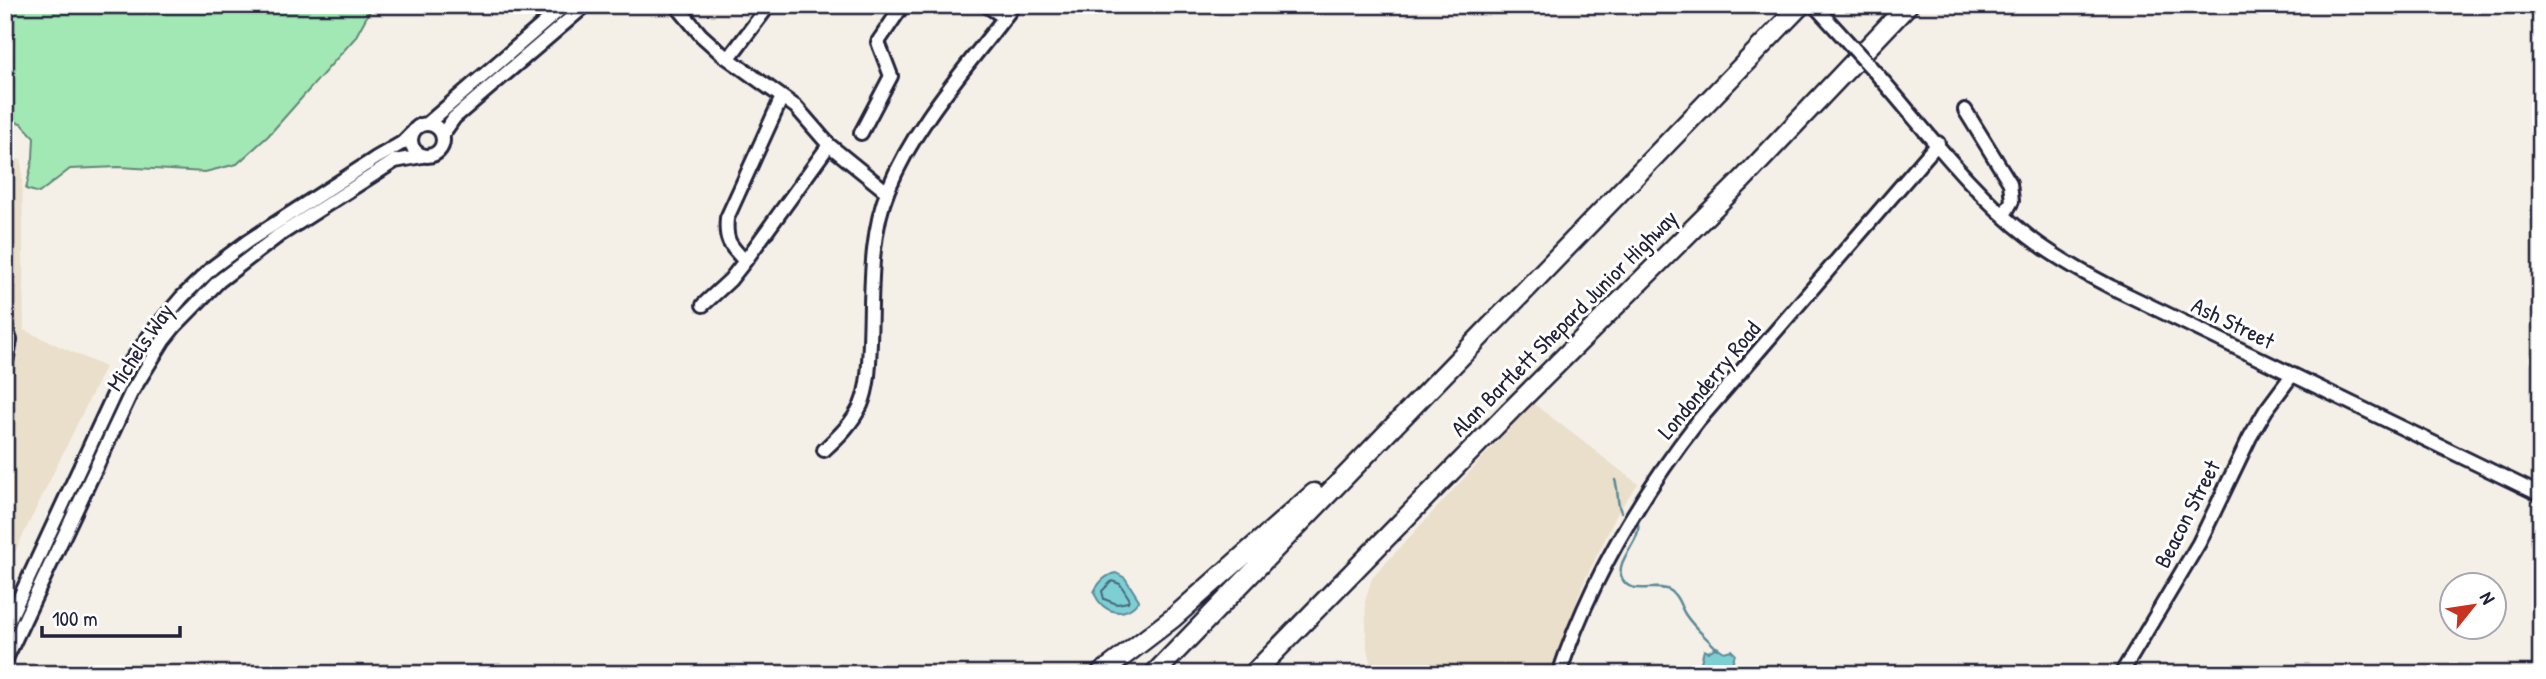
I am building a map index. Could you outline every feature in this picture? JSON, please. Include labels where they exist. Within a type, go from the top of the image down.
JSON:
[{"type":"highway","points":[[1154,674],[1801,5]]},
{"type":"highway","name":"Alan Bartlett Shepard Junior Highway","points":[[1253,674],[1512,409],[1742,180],[1908,5]]},
{"type":"highway","points":[[1100,674],[1173,618],[1409,409]]},
{"type":"street","points":[[565,5],[412,134],[411,144],[422,156],[432,156],[440,150],[442,135],[454,118],[586,5]]},
{"type":"street","points":[[676,5],[701,35],[806,117],[829,145],[887,192]]},
{"type":"street","points":[[729,58],[769,5]]},
{"type":"street","points":[[861,133],[891,76],[878,42],[904,5]]},
{"type":"street","points":[[986,5],[1004,18]]},
{"type":"street","points":[[824,450],[850,424],[865,392],[874,262],[878,226],[887,192],[912,142],[1014,5]]},
{"type":"street","name":"Ash Street","points":[[1814,5],[1938,144],[2004,215],[2029,237],[2083,272],[2541,495]]},
{"type":"street","points":[[745,261],[725,235],[727,218],[782,97]]},
{"type":"street","points":[[1965,110],[2010,183],[2012,201],[2004,215]]},
{"type":"street","points":[[427,124],[436,127],[442,135]]},
{"type":"street","name":"Michels Way","points":[[5,629],[119,384],[136,354],[169,312],[196,282],[226,256],[412,134]]},
{"type":"street","name":"Londonderry Road","points":[[1559,674],[1592,589],[1612,551],[1669,459],[1699,420],[1938,144]]},
{"type":"street","points":[[703,305],[730,280],[745,261],[829,145]]},
{"type":"street","name":"Michels Way","points":[[5,662],[131,393],[175,326],[219,281],[278,236],[395,162],[422,156]]},
{"type":"street","points":[[5,326],[10,350],[5,368]]},
{"type":"street","name":"Beacon Street","points":[[2121,674],[2199,543],[2250,437],[2292,375]]},
{"type":"shaded area","points":[[5,157],[22,160],[24,330],[105,367],[15,552],[5,549]]},
{"type":"shaded area","points":[[1533,403],[1638,484],[1619,510],[1583,584],[1550,674],[1373,674],[1367,648],[1365,601],[1372,578]]},
{"type":"green space","points":[[5,5],[373,5],[355,38],[268,136],[237,164],[205,172],[119,167],[70,169],[39,193],[26,189],[33,158],[34,137],[21,123],[5,121]]},
{"type":"water","points":[[1116,573],[1125,578],[1139,600],[1134,606],[1121,612],[1102,605],[1094,592],[1103,580]]},
{"type":"water","points":[[1717,647],[1724,652],[1731,650],[1735,654],[1730,670],[1714,671],[1701,662],[1704,650],[1708,652]]},
{"type":"waterway","points":[[1615,480],[1621,512]]},
{"type":"waterway","points":[[1638,523],[1636,537],[1622,564],[1622,578],[1631,587],[1671,591],[1696,628],[1717,649]]}]
